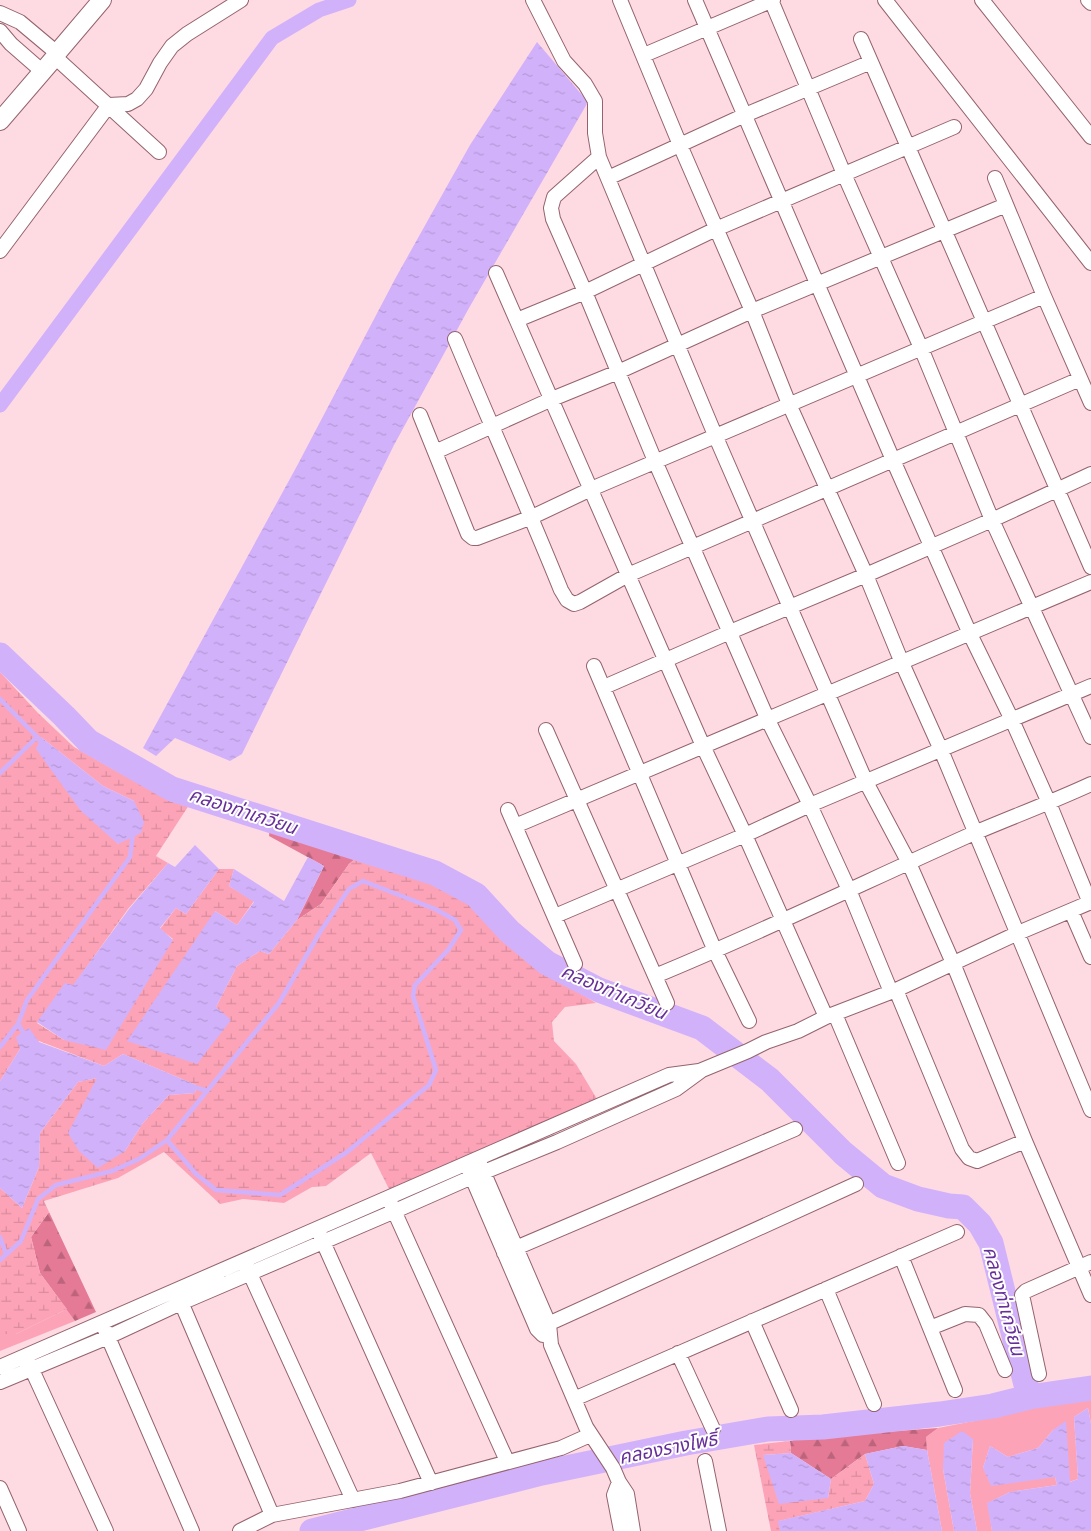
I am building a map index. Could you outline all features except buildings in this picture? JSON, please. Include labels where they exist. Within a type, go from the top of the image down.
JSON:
[{"type":"street","points":[[1,119],[43,72],[102,0]]},
{"type":"street","points":[[0,251],[109,106],[128,104],[137,99],[146,89],[172,46],[187,34],[240,0]]},
{"type":"street","points":[[620,0],[752,311],[788,404],[866,575],[1091,1110]]},
{"type":"street","points":[[320,1235],[395,1211],[550,1128],[669,1075],[702,1070],[723,1062],[766,1042],[798,1031],[893,991],[1018,933],[1090,903],[1012,720],[930,546],[696,0]]},
{"type":"street","points":[[644,55],[772,0],[844,174],[921,348],[992,520],[1091,737]]},
{"type":"street","points":[[885,0],[1089,256]]},
{"type":"street","points":[[982,0],[1091,137]]},
{"type":"street","points":[[1088,0],[1091,3]]},
{"type":"street","points":[[538,2],[564,61],[585,84],[595,101],[595,133],[600,157],[608,178],[715,435],[866,782],[909,863],[953,963],[1025,1141],[1085,1264],[1091,1295]]},
{"type":"street","points":[[0,13],[20,22],[159,152]]},
{"type":"street","points":[[0,31],[11,44],[43,72]]},
{"type":"street","points":[[862,39],[1091,567]]},
{"type":"street","points":[[608,178],[745,115],[871,62]]},
{"type":"street","points":[[517,320],[585,292],[716,229],[954,127]]},
{"type":"street","points":[[600,157],[554,197],[553,219],[692,547],[767,718],[849,890],[962,1149],[969,1158],[977,1161],[1025,1141]]},
{"type":"street","points":[[995,178],[1091,403]]},
{"type":"street","points":[[435,452],[752,311],[1006,205]]},
{"type":"street","points":[[496,273],[703,746],[898,1163]]},
{"type":"street","points":[[420,415],[468,534],[473,538],[482,537],[532,517],[590,489],[715,435],[1044,296]]},
{"type":"street","points":[[455,339],[532,517],[561,590],[567,600],[574,604],[628,575],[1080,379]]},
{"type":"street","points":[[604,687],[992,520],[1091,474]]},
{"type":"street","points":[[515,826],[1091,582]]},
{"type":"street","points":[[594,666],[715,951],[749,1021]]},
{"type":"street","points":[[554,916],[1091,686]]},
{"type":"street","points":[[546,730],[667,1003]]},
{"type":"street","points":[[655,976],[784,921],[975,833],[1091,784]]},
{"type":"street","points":[[508,810],[575,964]]},
{"type":"street","points":[[1071,911],[1091,957]]},
{"type":"street","points":[[0,1382],[29,1362],[102,1322],[178,1297],[320,1235],[387,1197],[557,1142],[676,1088],[702,1070]]},
{"type":"street","points":[[639,1089],[646,1102]]},
{"type":"street","points":[[550,1128],[557,1142]]},
{"type":"street","points":[[510,1250],[795,1129]]},
{"type":"street","points":[[475,1168],[592,1438],[613,1468],[627,1494],[633,1531]]},
{"type":"street","points":[[543,1326],[856,1184]]},
{"type":"street","points":[[387,1197],[507,1461]]},
{"type":"street","points":[[574,1399],[957,1232]]},
{"type":"street","points":[[320,1235],[431,1483]]},
{"type":"street","points":[[901,1256],[955,1390]]},
{"type":"street","points":[[1039,1374],[1022,1295],[1026,1291],[1085,1264]]},
{"type":"street","points":[[247,1267],[353,1500]]},
{"type":"street","points":[[826,1289],[874,1404]]},
{"type":"street","points":[[0,1368],[29,1362],[108,1337],[178,1297]]},
{"type":"street","points":[[178,1297],[272,1515]]},
{"type":"street","points":[[930,1328],[965,1314],[979,1314],[986,1324],[1005,1370]]},
{"type":"street","points":[[752,1321],[791,1410]]},
{"type":"street","points":[[102,1322],[192,1531]]},
{"type":"street","points":[[678,1353],[713,1429]]},
{"type":"street","points":[[29,1362],[106,1531]]},
{"type":"street","points":[[240,1531],[272,1515],[400,1491],[592,1438]]},
{"type":"street","points":[[705,1461],[719,1531]]},
{"type":"street","points":[[619,1482],[614,1495],[621,1531]]},
{"type":"street","points":[[0,1488],[18,1531]]},
{"type":"green space","points":[[0,672],[38,713],[74,747],[125,776],[191,802],[156,856],[168,863],[128,909],[73,986],[37,1023],[64,1040],[173,939],[160,929],[176,908],[186,914],[219,869],[234,869],[229,886],[254,901],[237,925],[215,911],[216,1007],[237,966],[260,951],[269,954],[297,920],[321,904],[349,864],[355,859],[453,890],[480,909],[535,966],[596,1003],[565,1007],[552,1022],[554,1041],[576,1064],[597,1099],[389,1189],[371,1153],[326,1186],[312,1187],[284,1203],[243,1199],[220,1204],[164,1152],[118,1178],[44,1201],[49,1212],[31,1237],[40,1273],[67,1309],[16,1334],[0,1334],[0,1188],[22,1208],[39,1167],[40,1133],[78,1082],[97,1078],[125,1151],[143,1123],[169,1095],[195,1093],[196,1085],[123,1054],[104,1066],[39,1041],[20,1049],[0,1081]],"holes":[[[41,737],[103,786],[134,801],[118,844]]]},
{"type":"green space","points":[[270,822],[348,851],[355,859],[349,864],[321,904],[297,920],[324,866],[269,836]]},
{"type":"green space","points":[[49,1212],[96,1312],[75,1321],[40,1273],[31,1237]]},
{"type":"green space","points":[[67,1309],[75,1321],[0,1351],[0,1334],[16,1334]]},
{"type":"green space","points":[[1091,1392],[1091,1424],[1088,1408],[1074,1417],[1078,1479],[1069,1482],[1053,1430],[1038,1448],[1008,1457],[990,1446],[983,1468],[1055,1477],[1057,1485],[1010,1492],[988,1503],[992,1531],[977,1531],[970,1493],[973,1439],[943,1469],[954,1531],[942,1531],[926,1437],[938,1428],[989,1418]]},
{"type":"green space","points":[[938,1428],[926,1437],[927,1450],[903,1446],[865,1454],[831,1479],[791,1453],[790,1441],[802,1438]]},
{"type":"green space","points":[[790,1441],[791,1453],[763,1455],[828,1498],[831,1479],[865,1454],[874,1484],[865,1501],[779,1521],[780,1531],[771,1531],[754,1445]]},
{"type":"water","points":[[537,42],[588,102],[469,308],[394,445],[242,754],[230,761],[175,738],[156,756],[143,748],[298,464],[395,279],[470,145]]},
{"type":"water","points":[[41,737],[103,786],[134,801],[144,822],[141,833],[118,844],[81,811],[36,749]]},
{"type":"water","points":[[195,845],[219,869],[186,914],[176,908],[160,928],[173,940],[106,1050],[64,1040],[37,1022],[65,983],[73,985],[129,909],[168,863],[175,867]]},
{"type":"water","points":[[308,857],[324,866],[297,920],[269,954],[260,951],[237,966],[216,1007],[231,1020],[197,1064],[127,1041],[215,911],[237,925],[254,902],[229,886],[234,869],[284,901]]},
{"type":"water","points":[[29,1028],[39,1042],[104,1066],[123,1054],[196,1085],[195,1093],[169,1095],[143,1123],[125,1151],[98,1168],[79,1151],[68,1133],[97,1078],[78,1082],[40,1133],[39,1167],[22,1208],[0,1188],[0,1081],[20,1049],[16,1037]]},
{"type":"water","points":[[1088,1408],[1091,1424],[1091,1531],[992,1531],[987,1503],[1010,1492],[1057,1485],[1055,1477],[991,1486],[983,1468],[990,1446],[1008,1457],[1038,1448],[1053,1430],[1066,1421],[1070,1482],[1078,1479],[1074,1417]]},
{"type":"water","points":[[962,1431],[973,1439],[970,1493],[977,1531],[954,1531],[943,1469],[944,1443]]},
{"type":"water","points":[[903,1446],[927,1450],[942,1531],[780,1531],[778,1521],[865,1501],[874,1484],[865,1454]]},
{"type":"water","points":[[791,1453],[831,1479],[828,1498],[779,1504],[763,1455]]},
{"type":"waterway","points":[[0,405],[272,38],[319,10],[349,0]]},
{"type":"waterway","name":"คลองท่าเกวียน","points":[[0,655],[88,741],[172,789],[435,873],[476,895],[509,931],[547,963],[599,990],[702,1028],[770,1080],[843,1153],[883,1186],[918,1199],[963,1207],[980,1224],[991,1243],[1029,1397]]},
{"type":"waterway","points":[[0,699],[44,744]]},
{"type":"waterway","points":[[0,773],[37,737]]},
{"type":"waterway","points":[[25,1036],[18,1024],[27,1000],[130,857],[133,833]]},
{"type":"waterway","points":[[0,1260],[21,1241],[38,1199],[56,1185],[112,1171],[139,1159],[167,1140],[279,1003],[320,932],[349,889],[363,881],[435,909],[455,920],[461,930],[448,950],[415,985],[413,996],[436,1070],[429,1085],[347,1152],[280,1195],[216,1190],[196,1174],[167,1140]]},
{"type":"waterway","points":[[0,1047],[18,1024]]},
{"type":"waterway","points":[[191,1086],[207,1091]]},
{"type":"waterway","points":[[0,1237],[6,1254]]},
{"type":"waterway","name":"คลองรางโพธิ์","points":[[312,1531],[542,1473],[686,1443],[768,1429],[823,1427],[940,1414],[993,1406],[1029,1397],[1091,1388]]}]
